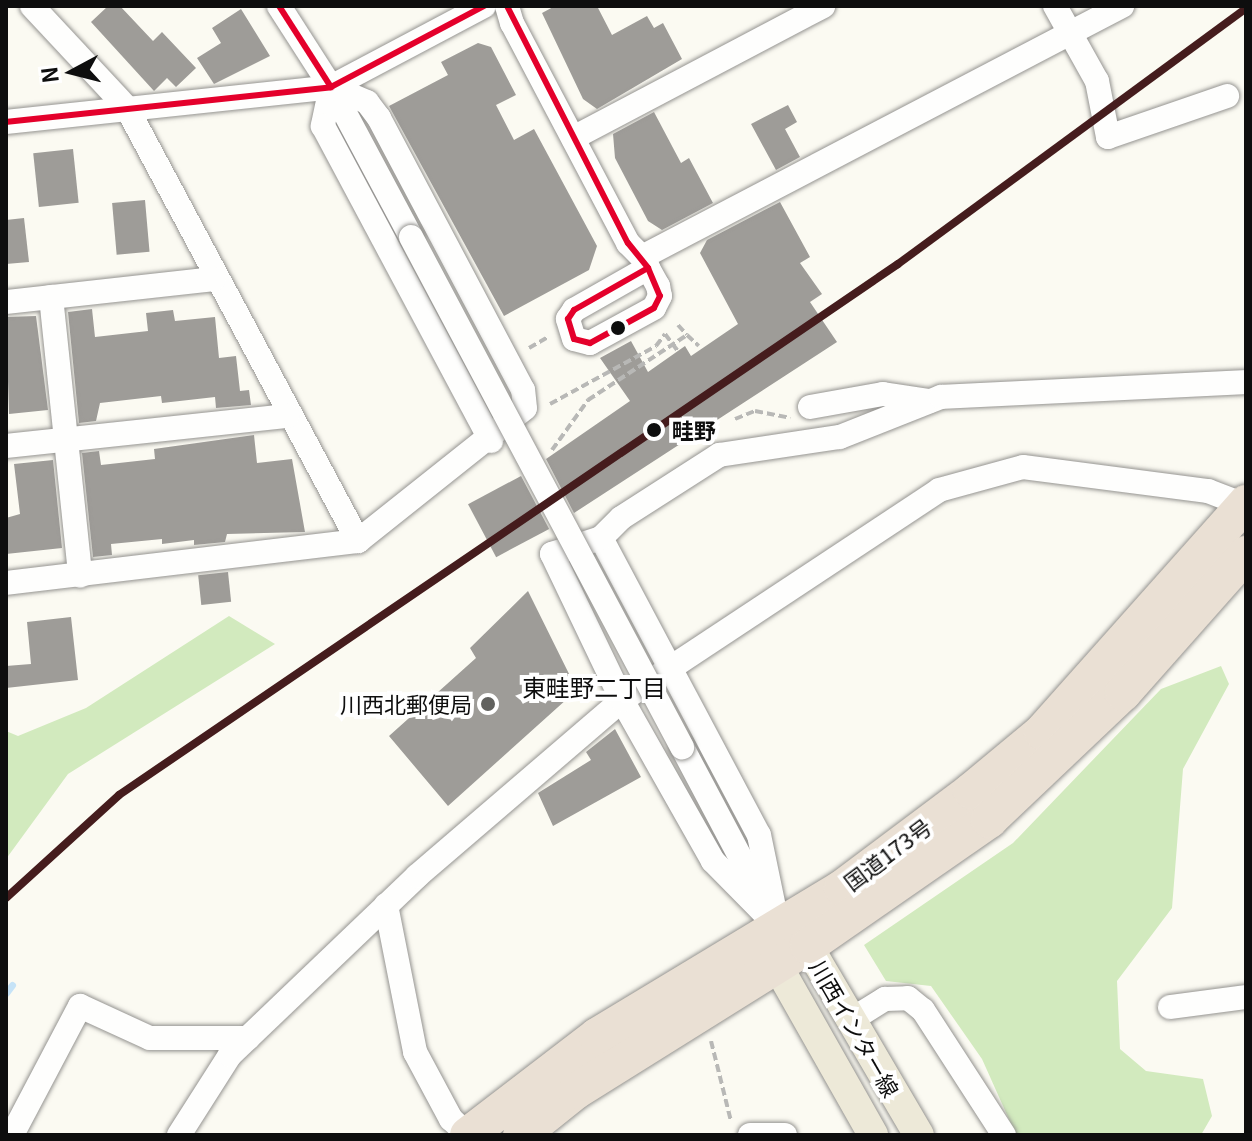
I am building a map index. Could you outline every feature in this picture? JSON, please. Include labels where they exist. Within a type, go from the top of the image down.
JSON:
[{"type":"highway","name":"国道173号","points":[[521,1135],[576,1091],[808,946],[989,820],[1123,693],[1236,557],[1245,504]]},
{"type":"highway","name":"国道173号","points":[[468,1135],[597,1036],[842,888],[1042,732],[1236,557]]},
{"type":"main road","name":"川西インター線","points":[[778,927],[808,946],[919,1135]]},
{"type":"main road","name":"川西インター線","points":[[778,927],[777,965],[873,1135]]},
{"type":"street","points":[[32,6],[127,108],[287,416],[358,541]]},
{"type":"street","points":[[279,6],[331,87],[778,927]]},
{"type":"street","points":[[6,122],[331,87],[484,6]]},
{"type":"street","points":[[507,6],[628,243],[645,262],[660,296],[654,308],[590,343],[574,339],[569,330],[574,310],[645,262],[1122,6]]},
{"type":"street","points":[[573,138],[823,6]]},
{"type":"street","points":[[1055,6],[1097,81],[1108,137],[1227,96]]},
{"type":"street","points":[[6,583],[358,541],[491,441],[525,408],[523,390],[379,118],[367,102],[331,87]]},
{"type":"street","points":[[331,87],[323,126],[491,441]]},
{"type":"street","points":[[6,302],[214,279]]},
{"type":"street","points":[[51,297],[80,575]]},
{"type":"street","points":[[778,927],[713,861],[622,700],[552,554],[601,538],[621,518],[719,455],[840,437],[929,401],[970,393],[1246,382]]},
{"type":"street","points":[[810,407],[883,394],[929,401]]},
{"type":"street","points":[[6,446],[287,416]]},
{"type":"street","points":[[179,1135],[187,1115],[248,1038],[386,905],[622,700],[671,671],[939,490],[1023,467],[1208,491],[1245,504]]},
{"type":"street","points":[[601,538],[759,835],[778,927]]},
{"type":"street","points":[[386,905],[415,1052],[451,1119],[468,1135]]},
{"type":"street","points":[[1170,1007],[1246,997]]},
{"type":"street","points":[[851,1020],[885,999],[908,998],[923,1010],[1004,1135]]},
{"type":"street","points":[[12,1135],[80,1006],[150,1038],[248,1038]]},
{"type":"street","points":[[750,1135],[785,1135]]},
{"type":"path","points":[[678,325],[699,346]]},
{"type":"path","points":[[653,335],[665,334]]},
{"type":"path","points":[[665,334],[678,351]]},
{"type":"path","points":[[544,407],[656,346],[665,334]]},
{"type":"path","points":[[549,452],[588,400],[687,335]]},
{"type":"path","points":[[519,353],[548,337]]},
{"type":"path","points":[[704,1011],[735,1135]]},
{"type":"green space","points":[[229,616],[275,644],[68,774],[6,859],[6,731],[18,736],[86,708]]},
{"type":"green space","points":[[1221,666],[1229,684],[1183,769],[1172,908],[1117,981],[1120,1049],[1146,1071],[1203,1079],[1212,1116],[1201,1135],[1016,1135],[982,1059],[931,986],[886,981],[864,945],[1013,843],[1161,689]]},
{"type":"building","points":[[108,6],[120,6],[153,41],[162,32],[196,68],[176,87],[167,78],[154,91],[91,22]]},
{"type":"building","points":[[555,6],[597,6],[612,35],[647,16],[654,28],[663,23],[682,59],[597,109],[583,99],[542,13]]},
{"type":"building","points":[[241,9],[270,56],[214,84],[197,58],[221,43],[212,28]]},
{"type":"building","points":[[478,43],[491,47],[516,95],[496,105],[514,140],[534,129],[597,246],[589,270],[504,316],[389,106],[448,75],[441,62]]},
{"type":"building","points":[[788,105],[797,122],[785,129],[800,157],[776,170],[751,124]]},
{"type":"building","points":[[654,112],[681,163],[689,158],[713,203],[662,230],[648,221],[615,158],[613,134]]},
{"type":"building","points":[[73,149],[79,203],[39,207],[33,153]]},
{"type":"building","points":[[145,200],[150,252],[117,255],[112,203]]},
{"type":"building","points":[[780,202],[810,257],[800,263],[822,294],[810,302],[837,342],[574,513],[546,459],[630,401],[600,358],[631,341],[648,372],[685,346],[691,356],[738,324],[700,253],[707,240]]},
{"type":"building","points":[[24,218],[29,262],[6,264],[6,220]]},
{"type":"building","points":[[92,309],[95,337],[148,331],[146,313],[173,310],[175,321],[215,317],[219,358],[236,356],[240,391],[249,390],[251,405],[216,408],[215,397],[162,403],[161,396],[100,403],[96,421],[79,423],[68,312]]},
{"type":"building","points":[[36,316],[48,410],[9,414],[6,317]]},
{"type":"building","points":[[254,435],[257,463],[292,459],[305,532],[227,534],[225,542],[194,545],[194,540],[162,544],[162,539],[111,544],[112,555],[93,557],[82,453],[99,451],[101,465],[155,459],[154,449]]},
{"type":"building","points":[[53,460],[62,548],[6,554],[6,518],[20,514],[14,464]]},
{"type":"building","points":[[521,476],[549,529],[496,557],[468,504]]},
{"type":"building","points":[[228,572],[231,602],[201,605],[198,575]]},
{"type":"building","points":[[528,591],[577,690],[448,806],[389,736],[476,658],[470,648]]},
{"type":"building","points":[[71,617],[78,680],[6,688],[6,666],[31,664],[27,622]]},
{"type":"building","points":[[615,729],[641,777],[553,826],[538,793],[591,760],[586,752]]},
{"type":"waterway","points":[[6,993],[12,985]]},
{"type":"transit line","points":[[279,6],[331,87]]},
{"type":"transit line","points":[[6,122],[331,87],[484,6]]},
{"type":"transit line","points":[[507,6],[628,243],[648,268]]},
{"type":"transit line","points":[[6,898],[119,795],[898,264],[1246,8]]},
{"type":"transit line","points":[[648,268],[660,296],[654,308],[590,343],[574,339],[568,319],[574,310],[648,268]]},
{"type":"place","name":"畦野","points":[[654,430]]},
{"type":"place","name":"川西北郵便局","points":[[488,704]]},
{"type":"district","name":"東畦野二丁目","points":[[594,687]]}]
